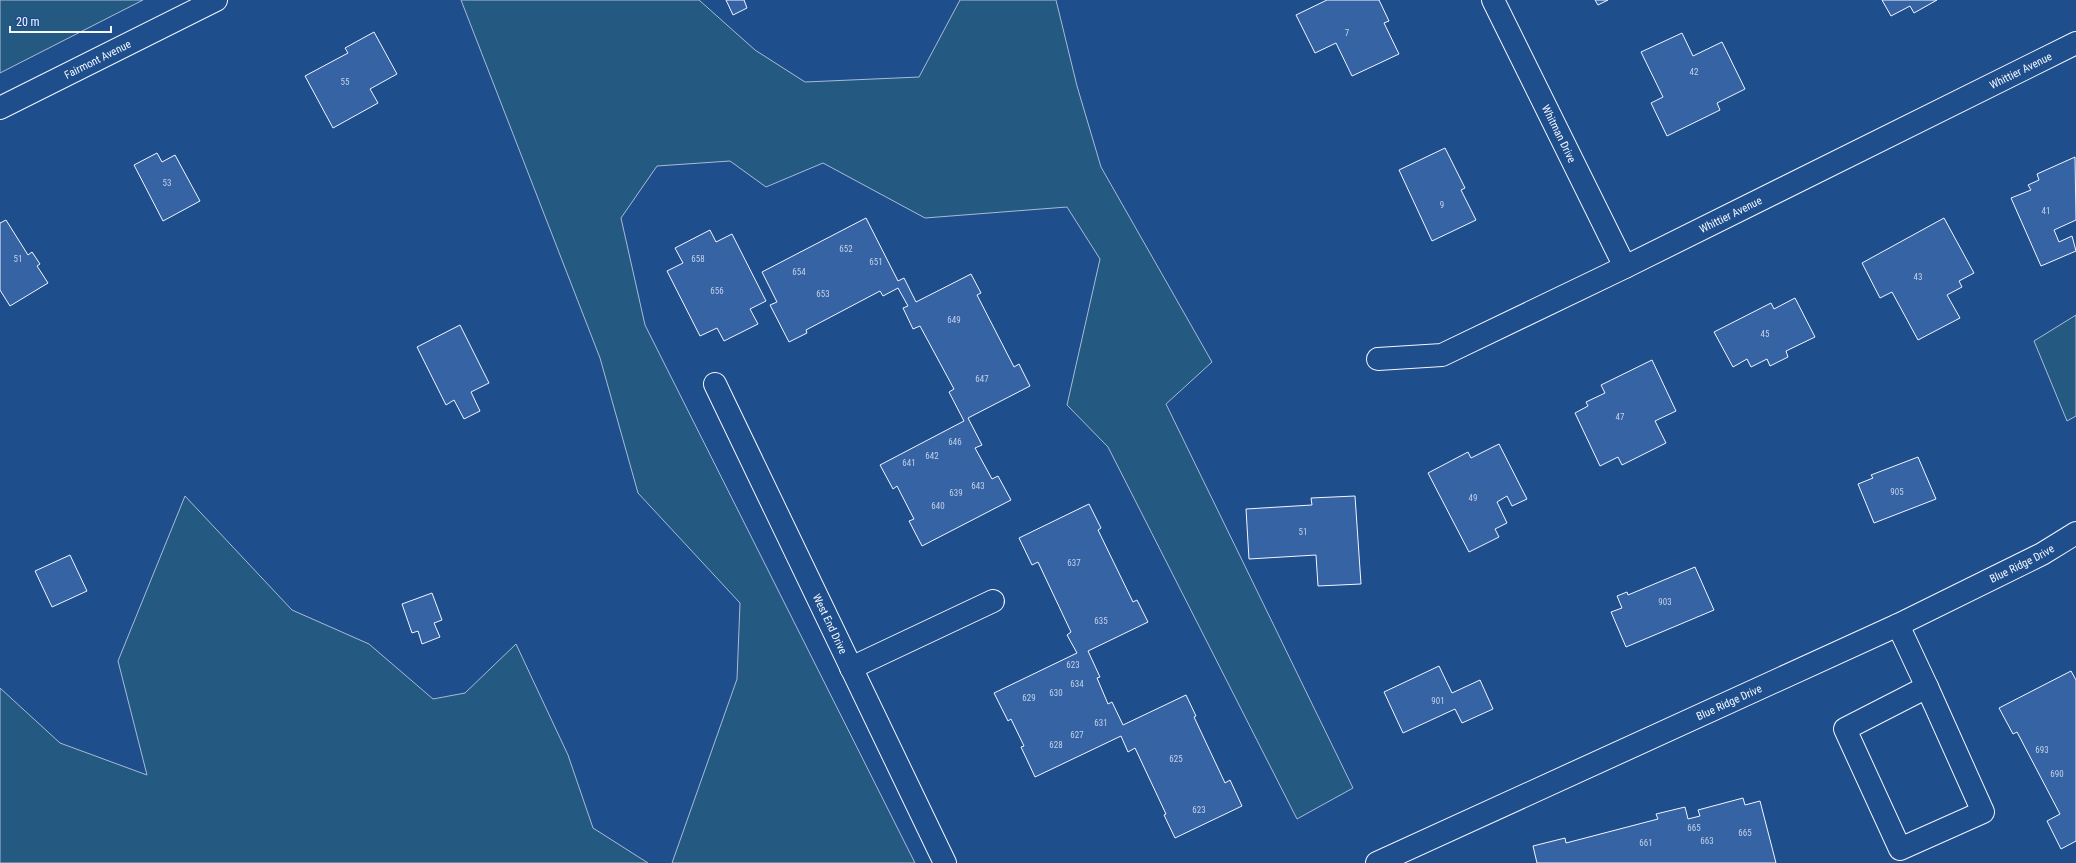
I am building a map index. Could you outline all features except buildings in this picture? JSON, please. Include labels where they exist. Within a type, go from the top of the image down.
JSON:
[{"type":"street","name":"Fairmont Avenue","points":[[0,108],[216,0]]},
{"type":"street","name":"Whitman Drive","points":[[1493,0],[1625,267]]},
{"type":"street","name":"Whittier Avenue","points":[[1378,359],[1442,355],[1625,267],[2076,43]]},
{"type":"street","name":"West End Drive","points":[[715,384],[945,863]]},
{"type":"street","name":"Blue Ridge Drive","points":[[1377,863],[1898,625],[2042,554],[2076,533]]},
{"type":"street","points":[[851,668],[993,602]]},
{"type":"street","points":[[1898,625],[1927,688],[1983,812],[1900,849],[1845,729],[1927,688]]},
{"type":"shaded area","points":[[0,0],[143,0],[0,73]]},
{"type":"shaded area","points":[[461,0],[699,0],[755,50],[805,82],[919,77],[960,0],[1056,0],[1077,86],[1101,167],[1212,362],[1166,404],[1353,788],[1297,819],[1108,447],[1067,405],[1100,259],[1067,207],[925,218],[823,163],[766,187],[730,161],[657,166],[621,218],[645,325],[915,863],[672,863],[737,679],[740,603],[638,493],[600,358]]},
{"type":"shaded area","points":[[2076,315],[2076,416],[2067,421],[2034,341]]},
{"type":"shaded area","points":[[185,496],[292,610],[369,644],[433,699],[465,693],[516,644],[568,755],[593,828],[648,863],[0,863],[0,688],[60,743],[147,775],[118,661]]}]
